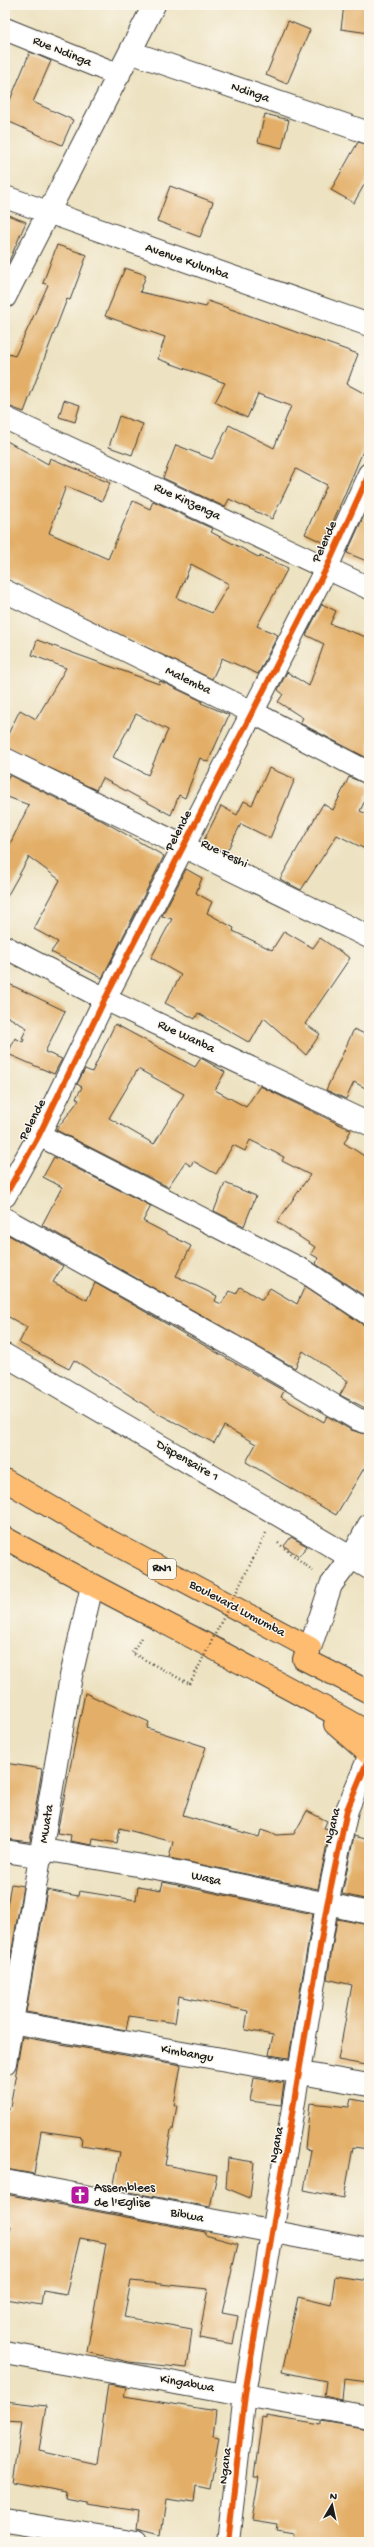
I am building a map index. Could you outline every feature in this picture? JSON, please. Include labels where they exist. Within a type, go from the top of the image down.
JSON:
[{"type":"highway","name":"Boulevard Lumumba","points":[[5,1480],[307,1654],[369,1692]]},
{"type":"highway","points":[[5,1538],[92,1586],[296,1691],[369,1733]]},
{"type":"highway","points":[[307,1654],[369,1685]]},
{"type":"highway","points":[[296,1691],[369,1756]]},
{"type":"street","points":[[5,297],[154,5]]},
{"type":"street","name":"Rue Ndinga","points":[[5,29],[119,75]]},
{"type":"street","name":"Ndinga","points":[[130,52],[369,133]]},
{"type":"street","name":"Avenue Kulumba","points":[[5,197],[369,325]]},
{"type":"street","name":"Rue Kinzenga","points":[[5,418],[369,588]]},
{"type":"street","name":"Pelende","points":[[5,1196],[39,1135],[105,999],[326,567],[369,474]]},
{"type":"street","name":"Malemba","points":[[5,591],[252,712],[369,773]]},
{"type":"street","name":"Rue Feshi","points":[[5,759],[369,937]]},
{"type":"street","name":"Rue Wanba","points":[[5,947],[105,999],[369,1124]]},
{"type":"street","points":[[39,1135],[304,1271],[369,1314]]},
{"type":"street","points":[[5,1219],[231,1345],[357,1419],[369,1423]]},
{"type":"street","name":"Dispensaire 1","points":[[5,1355],[360,1562]]},
{"type":"street","points":[[307,1654],[331,1585],[360,1562],[369,1525]]},
{"type":"street","name":"Mwata","points":[[5,2063],[9,2022],[42,1853],[71,1676],[92,1586]]},
{"type":"street","name":"Ngana","points":[[228,2542],[245,2394],[274,2233],[327,1905],[348,1810],[369,1756]]},
{"type":"street","name":"Wasa","points":[[5,1851],[42,1853],[178,1872],[369,1913]]},
{"type":"street","name":"Kimbangu","points":[[9,2022],[300,2075],[369,2086]]},
{"type":"street","name":"Bibwa","points":[[5,2181],[369,2250]]},
{"type":"street","name":"Kingabwa","points":[[5,2353],[369,2417]]},
{"type":"street","points":[[5,2521],[137,2542]]},
{"type":"path","points":[[141,1638],[132,1653],[190,1684],[266,1533],[331,1585]]},
{"type":"building","points":[[344,5],[369,5],[369,33],[341,29]]},
{"type":"building","points":[[288,21],[310,30],[287,84],[266,75]]},
{"type":"building","points":[[30,52],[51,61],[33,102],[73,120],[62,145],[5,120],[5,97],[10,100]]},
{"type":"building","points":[[265,114],[289,120],[282,148],[258,142]]},
{"type":"building","points":[[358,142],[369,145],[369,176],[354,203],[331,190]]},
{"type":"building","points":[[170,186],[213,202],[200,237],[157,221]]},
{"type":"building","points":[[5,214],[26,222],[5,270]]},
{"type":"building","points":[[57,245],[87,255],[70,300],[67,299],[24,412],[5,405],[5,353],[15,356],[48,285],[43,283]]},
{"type":"building","points":[[125,268],[146,275],[140,292],[206,307],[208,301],[358,354],[347,384],[369,396],[369,437],[324,543],[305,534],[327,485],[296,469],[272,519],[229,499],[225,507],[163,478],[176,445],[212,459],[229,425],[274,448],[291,406],[258,394],[247,418],[215,402],[225,383],[158,359],[165,337],[105,316]]},
{"type":"building","points":[[64,400],[80,405],[75,422],[59,417]]},
{"type":"building","points":[[119,416],[143,424],[132,455],[109,447]]},
{"type":"building","points":[[5,440],[48,464],[50,458],[110,483],[102,501],[66,486],[49,533],[108,559],[133,501],[150,509],[153,501],[213,529],[211,532],[260,558],[260,556],[288,568],[257,626],[278,635],[258,674],[222,658],[212,679],[5,579]],"holes":[[[191,564],[229,584],[212,613],[177,598]]]},
{"type":"building","points":[[366,511],[369,512],[369,562],[347,553]]},
{"type":"building","points":[[322,604],[336,611],[330,624],[369,638],[369,759],[300,723],[303,718],[278,702],[283,694],[278,690],[287,672],[309,686],[324,644],[306,635]]},
{"type":"building","points":[[37,640],[159,684],[160,681],[202,701],[201,703],[229,715],[208,762],[200,758],[185,798],[179,795],[171,815],[102,778],[96,790],[5,747],[5,740],[20,710],[36,719],[66,668],[32,655]],"holes":[[[136,714],[168,730],[148,775],[113,757]]]},
{"type":"building","points":[[269,768],[295,779],[270,838],[241,824],[226,853],[203,842],[221,806],[237,815],[244,801],[252,805]]},
{"type":"building","points":[[9,775],[101,820],[164,856],[102,978],[51,952],[58,942],[34,929],[60,880],[29,857],[5,900],[5,854],[29,805],[5,796],[5,784]]},
{"type":"building","points":[[349,777],[369,785],[369,792],[360,811],[369,815],[369,851],[337,835],[301,890],[280,879],[323,804],[333,810]]},
{"type":"building","points":[[186,869],[202,878],[196,893],[212,902],[207,913],[234,928],[233,931],[272,950],[284,931],[313,948],[320,938],[350,958],[305,1024],[320,1034],[306,1055],[264,1018],[250,1043],[198,1013],[195,1019],[165,1003],[181,975],[151,958],[172,919],[162,916]]},
{"type":"building","points":[[5,982],[65,1011],[45,1052],[62,1059],[54,1074],[8,1054],[15,1038],[23,1042],[24,1039],[22,1038],[27,1028],[5,1015]]},
{"type":"building","points":[[115,1024],[195,1067],[201,1058],[225,1072],[215,1090],[246,1107],[260,1086],[351,1130],[344,1143],[369,1159],[369,1299],[316,1264],[318,1258],[311,1254],[315,1247],[277,1222],[310,1175],[282,1161],[284,1157],[250,1140],[245,1151],[233,1145],[216,1174],[193,1161],[191,1166],[185,1162],[168,1187],[56,1130],[79,1100],[76,1098],[82,1087],[77,1084],[85,1069],[92,1072]],"holes":[[[138,1069],[184,1094],[154,1144],[109,1118]]]},
{"type":"building","points":[[354,1029],[369,1036],[369,1090],[354,1082],[346,1099],[326,1090]]},
{"type":"building","points":[[54,1157],[151,1206],[143,1221],[191,1246],[176,1276],[217,1296],[215,1301],[221,1304],[230,1291],[236,1294],[240,1287],[262,1300],[270,1288],[297,1304],[305,1286],[362,1324],[369,1326],[369,1410],[340,1395],[348,1381],[303,1351],[295,1368],[42,1225],[62,1187],[43,1177]]},
{"type":"building","points":[[225,1183],[256,1196],[244,1226],[214,1211]]},
{"type":"building","points":[[5,1233],[63,1266],[53,1282],[87,1300],[95,1283],[284,1391],[281,1397],[324,1422],[327,1416],[351,1430],[369,1435],[369,1460],[336,1515],[246,1462],[256,1444],[224,1426],[214,1443],[159,1414],[74,1360],[69,1369],[19,1343],[27,1327],[5,1315]]},
{"type":"building","points":[[291,1537],[307,1546],[299,1556],[284,1546]]},
{"type":"building","points":[[85,1693],[149,1722],[147,1728],[206,1747],[183,1815],[259,1837],[261,1830],[276,1835],[294,1834],[307,1811],[327,1821],[324,1828],[330,1829],[318,1889],[169,1858],[173,1842],[120,1828],[117,1843],[93,1839],[92,1845],[70,1841],[71,1835],[57,1833]]},
{"type":"building","points":[[5,1763],[42,1769],[30,1842],[5,1839]]},
{"type":"building","points":[[354,1836],[369,1840],[369,1900],[342,1894]]},
{"type":"building","points":[[163,1882],[313,1914],[289,2058],[269,2055],[273,2035],[245,2030],[248,2011],[179,1996],[175,2023],[129,2016],[126,2030],[26,2012],[47,1890],[78,1896],[79,1891],[136,1900],[138,1886],[161,1890]]},
{"type":"building","points":[[11,1884],[23,1886],[5,1989],[5,1917]]},
{"type":"building","points":[[337,1919],[369,1925],[369,2046],[365,2065],[338,2060],[352,1985],[327,1979]]},
{"type":"building","points":[[22,2037],[181,2065],[174,2105],[177,2105],[173,2130],[171,2130],[165,2165],[217,2175],[210,2207],[113,2189],[120,2152],[81,2146],[82,2137],[41,2131],[34,2174],[5,2169],[5,2121],[7,2108],[10,2108]]},
{"type":"building","points":[[254,2078],[284,2083],[281,2105],[250,2101]]},
{"type":"building","points":[[351,2099],[369,2102],[369,2149],[353,2147],[344,2198],[304,2190],[311,2150],[305,2149],[310,2103],[349,2107]]},
{"type":"building","points":[[228,2158],[254,2162],[250,2198],[226,2188]]},
{"type":"building","points":[[5,2194],[205,2232],[205,2235],[238,2244],[222,2313],[238,2316],[233,2344],[199,2338],[208,2289],[131,2281],[124,2317],[192,2329],[187,2368],[129,2362],[87,2352],[106,2243],[80,2238],[66,2295],[43,2291],[41,2305],[5,2299],[5,2250],[11,2226],[5,2225]]},
{"type":"building","points":[[335,2276],[369,2281],[369,2382],[344,2379],[342,2400],[324,2396],[326,2381],[282,2372],[298,2297],[331,2305]]},
{"type":"building","points":[[108,2384],[126,2387],[124,2396],[216,2411],[213,2436],[219,2437],[210,2489],[196,2486],[194,2503],[166,2499],[161,2535],[137,2529],[139,2512],[86,2504],[86,2501],[65,2497],[66,2492],[13,2482],[22,2422],[5,2421],[5,2401],[46,2406],[39,2451],[97,2464]]},
{"type":"building","points":[[266,2416],[321,2425],[321,2421],[369,2429],[369,2542],[293,2542],[294,2534],[276,2531],[277,2524],[252,2520],[259,2477],[254,2477],[262,2418],[266,2419]]},
{"type":"cycle path","points":[[5,1196],[39,1135],[105,999],[327,567],[369,474]]},
{"type":"cycle path","points":[[228,2542],[245,2394],[327,1905],[347,1810],[369,1757]]},
{"type":"place","name":"Assemblees de l'Eglise","points":[[80,2195]]}]
